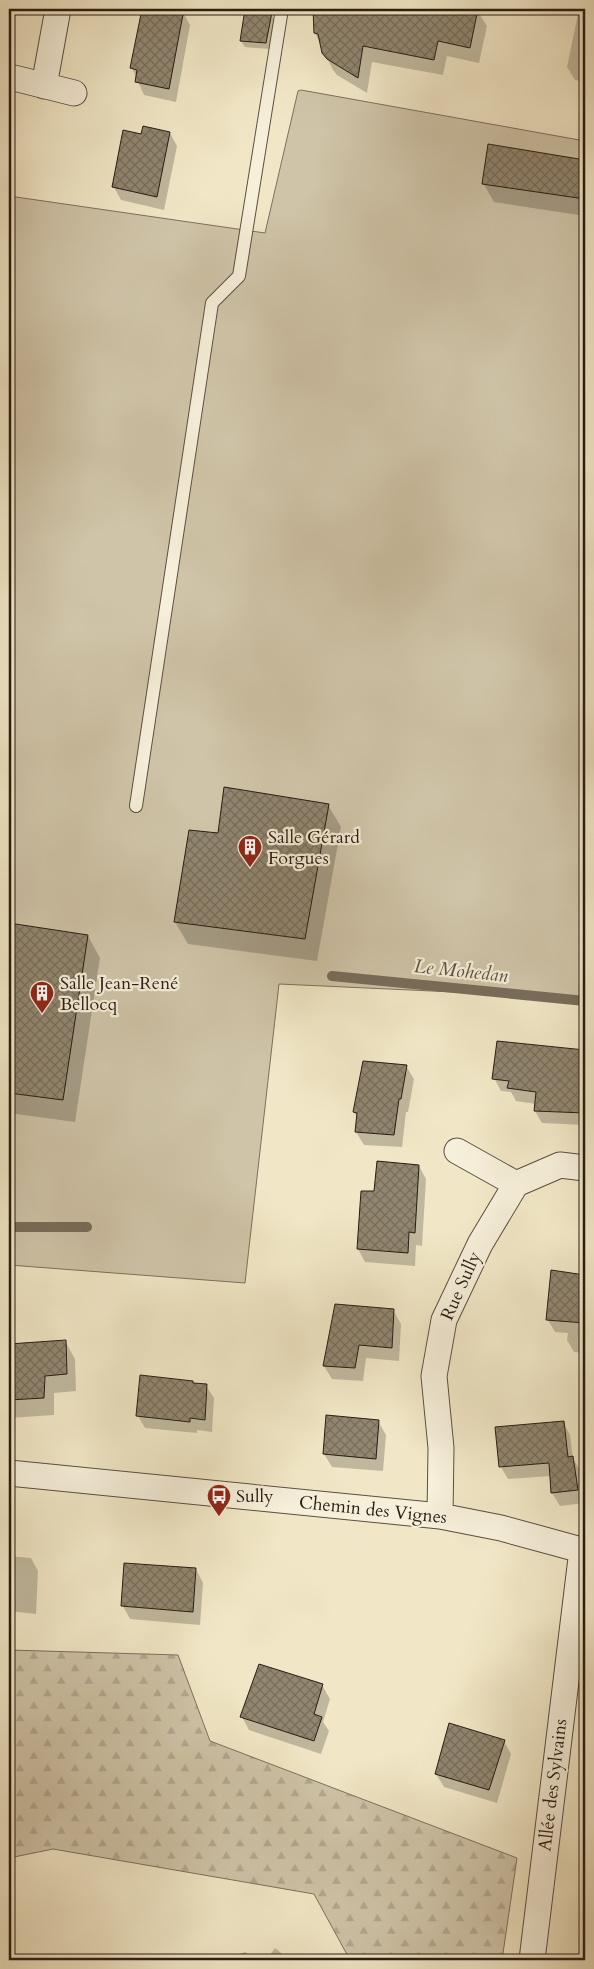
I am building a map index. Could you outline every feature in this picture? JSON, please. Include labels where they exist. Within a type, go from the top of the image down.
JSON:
[{"type":"street","points":[[44,86],[58,9]]},
{"type":"street","points":[[14,78],[74,93]]},
{"type":"street","points":[[456,1151],[516,1184],[560,1165],[585,1168]]},
{"type":"street","name":"Rue Sully","points":[[440,1516],[441,1448],[434,1376],[444,1320],[480,1244],[516,1184]]},
{"type":"street","name":"Chemin des Vignes","points":[[9,1473],[440,1516],[501,1528],[584,1550]]},
{"type":"street","name":"Allée des Sylvains","points":[[532,1960],[584,1550]]},
{"type":"lane","points":[[136,806],[212,303],[239,276],[282,9]]},
{"type":"green space","points":[[301,90],[585,141],[585,998],[279,984],[245,1283],[9,1265],[9,196],[265,233],[298,91]]},
{"type":"green space","points":[[9,1650],[178,1655],[210,1741],[517,1858],[502,1960],[350,1960],[314,1894],[53,1849],[9,1858]]},
{"type":"building","points":[[142,9],[184,9],[169,89],[135,82],[137,70],[130,68]]},
{"type":"building","points":[[245,9],[272,12],[266,43],[240,41]]},
{"type":"building","points":[[313,9],[478,9],[470,48],[438,41],[434,60],[363,46],[358,78],[327,59],[322,53],[318,34],[314,33]]},
{"type":"building","points":[[143,126],[170,132],[157,197],[112,187],[123,130],[141,134]]},
{"type":"building","points":[[488,144],[585,160],[585,199],[482,184]]},
{"type":"building","name":"Salle Gérard Forgues","points":[[224,787],[329,804],[305,939],[174,922],[189,830],[218,833]]},
{"type":"building","name":"Salle Jean-René Bellocq","points":[[9,923],[88,935],[63,1100],[9,1093]]},
{"type":"building","points":[[497,1041],[585,1050],[585,1113],[534,1111],[536,1092],[507,1088],[509,1081],[492,1079]]},
{"type":"building","points":[[363,1061],[407,1065],[401,1099],[399,1099],[394,1135],[355,1132],[357,1113],[353,1112]]},
{"type":"building","points":[[377,1161],[419,1165],[415,1233],[409,1232],[408,1253],[357,1249],[361,1191],[374,1191]]},
{"type":"building","points":[[551,1270],[585,1275],[585,1323],[546,1320]]},
{"type":"building","points":[[335,1304],[394,1309],[392,1348],[359,1345],[355,1368],[323,1366]]},
{"type":"building","points":[[66,1340],[67,1374],[45,1376],[44,1398],[9,1400],[9,1344]]},
{"type":"building","points":[[140,1375],[207,1384],[205,1420],[190,1418],[190,1422],[136,1416]]},
{"type":"building","points":[[326,1415],[379,1420],[376,1459],[323,1454]]},
{"type":"building","points":[[564,1421],[568,1457],[573,1456],[578,1490],[551,1493],[549,1463],[499,1467],[495,1427]]},
{"type":"building","points":[[124,1563],[196,1568],[193,1612],[121,1606]]},
{"type":"building","points":[[259,1664],[323,1684],[314,1714],[322,1717],[314,1741],[240,1717]]},
{"type":"building","points":[[449,1723],[505,1740],[489,1790],[435,1774]]},
{"type":"waterway","name":"Le Mohedan","points":[[332,976],[585,1001]]},
{"type":"waterway","name":"Le Mohedan","points":[[9,1227],[87,1227]]},
{"type":"place","name":"Salle Gérard Forgues","points":[[250,868]]},
{"type":"place","name":"Salle Jean-René Bellocq","points":[[42,1014]]},
{"type":"place","name":"Sully","points":[[219,1517]]}]
